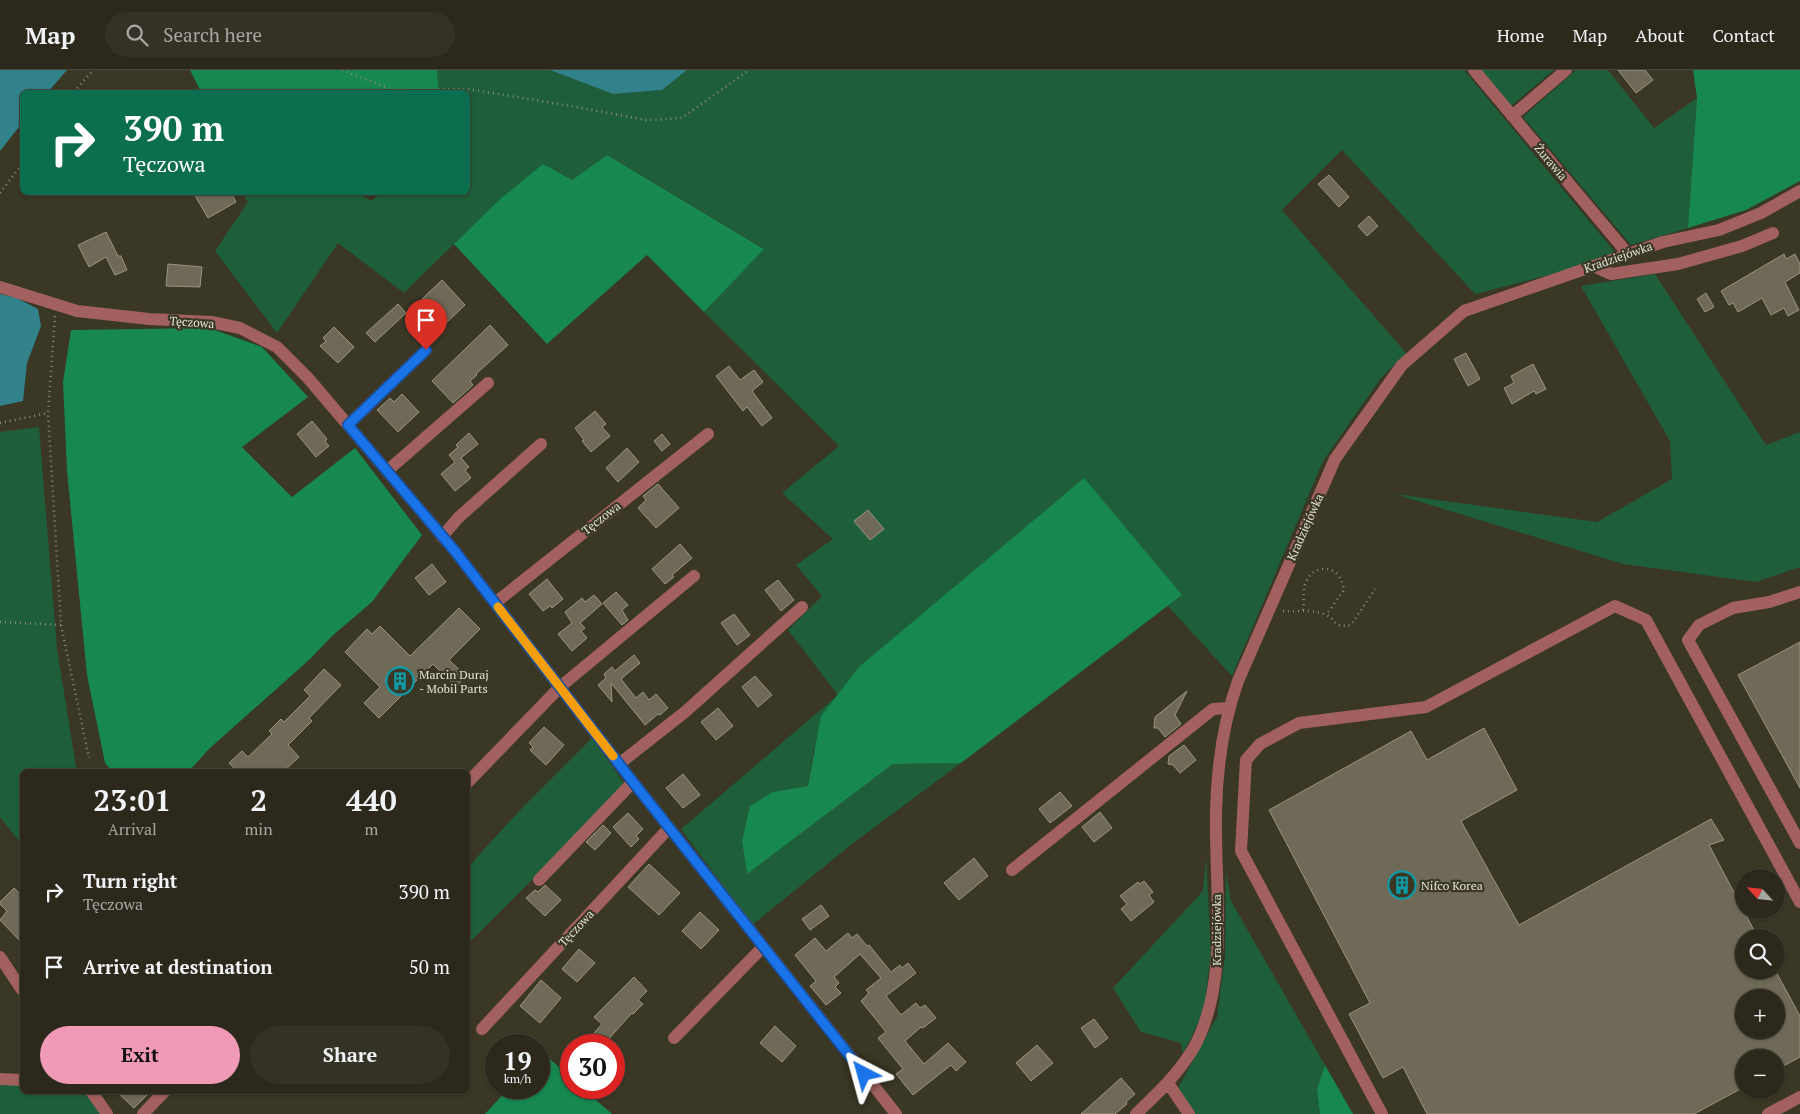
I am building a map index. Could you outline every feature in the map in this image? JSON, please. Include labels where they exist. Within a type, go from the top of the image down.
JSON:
[{"type":"street","name":"Żurawia","points":[[1474,70],[1628,254]]},
{"type":"street","points":[[1512,116],[1566,70]]},
{"type":"street","name":"Kradziejówka","points":[[1136,1114],[1168,1083],[1181,1067],[1194,1048],[1205,1023],[1212,999],[1217,947],[1216,810],[1220,753],[1228,708],[1335,458],[1402,365],[1464,312],[1663,242],[1720,230],[1800,192]]},
{"type":"street","points":[[1593,266],[1611,274],[1678,264],[1742,246],[1773,233]]},
{"type":"street","name":"Tęczowa","points":[[0,287],[77,311],[149,319],[211,322],[240,328],[277,347],[308,378],[442,536],[669,828],[896,1114]]},
{"type":"street","points":[[348,425],[426,350]]},
{"type":"street","points":[[387,471],[488,383]]},
{"type":"street","name":"Tęczowa","points":[[495,603],[708,434]]},
{"type":"street","points":[[442,536],[458,518],[541,444]]},
{"type":"street","points":[[470,780],[560,688],[694,576]]},
{"type":"street","points":[[1800,592],[1769,602],[1733,608],[1699,625],[1688,640],[1800,843]]},
{"type":"street","points":[[1382,1114],[1242,851],[1246,760],[1260,744],[1299,723],[1426,707],[1615,606],[1646,620],[1800,902]]},
{"type":"street","points":[[619,764],[685,712],[802,607]]},
{"type":"street","points":[[1012,870],[1213,709],[1228,708]]},
{"type":"street","points":[[539,880],[633,782]]},
{"type":"street","name":"Tęczowa","points":[[482,1029],[669,828]]},
{"type":"street","points":[[674,1038],[763,947]]},
{"type":"street","points":[[0,957],[20,987]]},
{"type":"street","points":[[0,1080],[20,1080]]},
{"type":"street","points":[[1168,1083],[1189,1114]]},
{"type":"street","points":[[93,1094],[107,1114]]},
{"type":"street","points":[[143,1114],[163,1094]]},
{"type":"street","points":[[1768,1114],[1800,1097]]},
{"type":"path","points":[[76,90],[93,70]]},
{"type":"path","points":[[342,70],[393,90],[468,89],[646,120],[682,118],[748,70]]},
{"type":"path","points":[[0,194],[20,167]]},
{"type":"path","points":[[56,305],[48,413],[61,625],[89,758]]},
{"type":"path","points":[[0,423],[48,413]]},
{"type":"path","points":[[1303,610],[1305,583],[1310,574],[1321,569],[1331,570],[1338,574],[1344,590],[1327,614]]},
{"type":"path","points":[[1270,608],[1285,612],[1303,610],[1327,614],[1336,625],[1344,627],[1351,625],[1375,589]]},
{"type":"path","points":[[0,622],[61,625]]},
{"type":"green space","points":[[190,70],[437,70],[439,90],[200,90]]},
{"type":"green space","points":[[437,70],[550,70],[613,94],[662,90],[687,70],[1464,70],[1619,257],[1475,294],[1342,150],[1282,210],[1406,353],[1381,378],[1323,461],[1232,676],[1167,605],[1181,595],[814,749],[808,786],[773,792],[742,841],[747,874],[893,764],[961,763],[852,844],[752,925],[681,829],[838,695],[788,630],[822,596],[796,565],[833,539],[782,493],[839,446],[704,312],[763,248],[607,155],[572,180],[499,200],[404,293],[338,243],[277,333],[215,251],[248,202],[243,195],[361,195],[371,201],[379,195],[470,195],[470,90],[439,90]]},
{"type":"green space","points":[[1481,70],[1554,70],[1511,106]]},
{"type":"green space","points":[[1576,70],[1608,70],[1654,128],[1697,98],[1688,228],[1631,245],[1523,117]]},
{"type":"green space","points":[[1693,70],[1800,70],[1800,181],[1746,210],[1688,228],[1697,98]]},
{"type":"green space","points":[[607,155],[764,249],[704,312],[647,255],[547,344],[454,244],[499,200],[543,164],[572,180]]},
{"type":"green space","points":[[1655,274],[1766,445],[1800,432],[1800,567],[1756,582],[1623,564],[1395,494],[1597,522],[1672,479],[1670,441],[1581,286]]},
{"type":"green space","points":[[209,328],[262,347],[308,397],[242,447],[292,497],[355,448],[422,535],[372,602],[332,636],[310,659],[209,749],[191,769],[110,769],[105,763],[87,675],[67,471],[63,382],[71,330]]},
{"type":"green space","points":[[39,427],[57,649],[76,767],[79,769],[20,769],[20,842],[0,817],[0,432]]},
{"type":"green space","points":[[1084,478],[1182,595],[961,763],[893,764],[747,874],[742,841],[750,806],[773,792],[808,786],[821,716],[859,667]]},
{"type":"green space","points":[[592,738],[624,783],[557,855],[470,942],[470,865],[522,808]]},
{"type":"green space","points":[[1206,857],[1211,953],[1204,1011],[1183,1054],[1181,1043],[1141,1032],[1113,988],[1203,891]]},
{"type":"green space","points":[[1226,872],[1231,901],[1325,1065],[1317,1089],[1320,1114],[1195,1114],[1178,1088],[1217,1017],[1225,955]]},
{"type":"green space","points":[[550,1059],[560,1068],[560,1099],[595,1099],[612,1114],[485,1114],[499,1099],[550,1099]]},
{"type":"green space","points":[[1325,1065],[1353,1114],[1320,1114],[1317,1089]]},
{"type":"green space","points":[[0,1074],[20,1075],[20,1094],[85,1094],[101,1114],[0,1114]]},
{"type":"water","points":[[0,70],[67,70],[50,90],[20,90],[20,126],[0,151]]},
{"type":"water","points":[[550,70],[687,70],[662,90],[613,94]]},
{"type":"water","points":[[0,294],[17,298],[38,309],[41,326],[27,363],[23,401],[0,406]]},
{"type":"building","points":[[1618,70],[1645,70],[1653,80],[1636,93]]},
{"type":"building","points":[[1329,175],[1349,197],[1339,207],[1318,184]]},
{"type":"building","points":[[195,195],[232,195],[236,202],[208,218]]},
{"type":"building","points":[[1369,216],[1378,226],[1367,236],[1358,226]]},
{"type":"building","points":[[106,232],[118,256],[121,256],[127,270],[115,275],[106,257],[89,267],[78,245]]},
{"type":"building","points":[[1784,254],[1786,259],[1795,254],[1800,264],[1800,273],[1785,282],[1799,310],[1788,316],[1784,308],[1771,315],[1762,298],[1738,312],[1733,303],[1729,305],[1721,291]]},
{"type":"building","points":[[168,264],[202,267],[200,287],[166,286]]},
{"type":"building","points":[[442,280],[465,305],[445,324],[422,299]]},
{"type":"building","points":[[1706,293],[1714,307],[1705,312],[1697,299]]},
{"type":"building","points":[[398,304],[406,313],[375,342],[366,333]]},
{"type":"building","points":[[490,325],[508,345],[476,374],[470,381],[473,385],[453,403],[432,381]]},
{"type":"building","points":[[334,327],[354,347],[338,363],[320,346],[326,341],[323,338]]},
{"type":"building","points":[[1466,353],[1480,379],[1468,386],[1454,359]]},
{"type":"building","points":[[1533,364],[1546,389],[1536,394],[1534,391],[1512,404],[1504,388],[1514,383],[1511,376]]},
{"type":"building","points":[[729,366],[740,380],[754,370],[763,382],[752,391],[772,418],[762,426],[747,407],[743,411],[716,376]]},
{"type":"building","points":[[402,394],[419,412],[398,432],[377,410],[390,398],[394,402]]},
{"type":"building","points":[[595,411],[606,424],[602,427],[610,436],[591,452],[575,428]]},
{"type":"building","points":[[312,421],[327,439],[325,441],[329,446],[316,457],[297,434]]},
{"type":"building","points":[[469,433],[478,444],[461,458],[469,467],[465,470],[471,478],[455,491],[441,474],[455,462],[449,455],[458,447],[456,445]]},
{"type":"building","points":[[662,434],[670,444],[662,451],[654,441]]},
{"type":"building","points":[[627,448],[639,462],[618,482],[606,468]]},
{"type":"building","points":[[658,484],[679,508],[656,528],[638,508],[646,500],[643,496]]},
{"type":"building","points":[[868,510],[884,529],[870,540],[854,521]]},
{"type":"building","points":[[680,544],[692,558],[672,575],[674,577],[665,584],[652,569]]},
{"type":"building","points":[[432,564],[446,582],[429,595],[415,578]]},
{"type":"building","points":[[547,579],[563,599],[552,608],[550,606],[543,611],[529,594]]},
{"type":"building","points":[[778,580],[794,600],[781,611],[765,590]]},
{"type":"building","points":[[616,592],[628,605],[622,610],[628,620],[622,625],[603,603]]},
{"type":"building","points":[[594,595],[602,604],[580,623],[585,628],[581,631],[587,638],[572,651],[558,634],[572,623],[565,612],[582,598],[585,602]]},
{"type":"building","points":[[459,608],[480,629],[449,660],[466,676],[456,687],[433,664],[379,718],[364,703],[380,687],[345,652],[367,629],[372,634],[380,626],[410,656]]},
{"type":"building","points":[[734,614],[750,635],[737,645],[721,623]]},
{"type":"building","points":[[1800,642],[1800,788],[1738,675]]},
{"type":"building","points":[[634,655],[640,663],[621,679],[636,698],[643,692],[649,700],[656,694],[668,708],[645,725],[611,683],[612,702],[598,685],[606,678],[604,674],[612,667],[615,671]]},
{"type":"building","points":[[324,669],[341,685],[309,718],[312,721],[288,745],[299,757],[286,769],[235,769],[229,763],[242,751],[248,757],[272,734],[269,731],[281,719],[284,722],[310,696],[304,690]]},
{"type":"building","points":[[755,676],[772,695],[758,707],[742,687]]},
{"type":"building","points":[[1187,691],[1175,715],[1181,724],[1165,737],[1158,728],[1154,728],[1155,717]]},
{"type":"building","points":[[718,708],[733,726],[716,740],[701,722]]},
{"type":"building","points":[[544,727],[564,745],[546,765],[530,750],[533,747],[529,743]]},
{"type":"building","name":"Nifco Korea","points":[[1484,728],[1517,790],[1461,821],[1519,925],[1711,819],[1724,840],[1709,845],[1735,894],[1735,919],[1748,919],[1753,929],[1735,929],[1735,979],[1780,979],[1800,1016],[1800,1057],[1785,1065],[1785,1049],[1735,1049],[1735,1092],[1694,1114],[1427,1114],[1403,1067],[1383,1078],[1349,1014],[1370,1003],[1269,810],[1411,731],[1427,760]]},
{"type":"building","points":[[1184,745],[1196,760],[1180,773],[1173,765],[1168,764],[1169,756]]},
{"type":"building","points":[[683,774],[700,795],[683,808],[666,788]]},
{"type":"building","points":[[1060,792],[1072,806],[1050,823],[1039,809]]},
{"type":"building","points":[[1100,812],[1112,828],[1094,842],[1082,827]]},
{"type":"building","points":[[628,813],[643,829],[636,836],[639,839],[631,847],[613,827]]},
{"type":"building","points":[[603,825],[611,833],[595,850],[586,842]]},
{"type":"building","points":[[974,858],[988,876],[959,900],[944,883]]},
{"type":"building","points":[[649,864],[680,893],[659,915],[628,887]]},
{"type":"building","points":[[1144,881],[1153,892],[1149,895],[1154,902],[1131,921],[1121,909],[1127,904],[1120,896],[1138,882],[1140,884]]},
{"type":"building","points":[[545,885],[561,900],[545,916],[526,898],[535,890],[538,892]]},
{"type":"building","points":[[14,888],[20,894],[20,941],[0,920],[7,911],[0,902]]},
{"type":"building","points":[[821,905],[829,916],[810,930],[802,919]]},
{"type":"building","points":[[700,912],[719,930],[701,949],[682,931]]},
{"type":"building","points":[[848,933],[852,938],[857,934],[867,946],[869,945],[891,972],[900,965],[902,968],[908,963],[916,973],[886,996],[901,1015],[916,1003],[920,1008],[925,1005],[936,1018],[923,1028],[921,1027],[905,1041],[924,1064],[948,1043],[966,1062],[956,1071],[951,1065],[913,1095],[896,1074],[903,1069],[878,1038],[886,1032],[861,1001],[869,993],[866,990],[881,978],[860,954],[834,977],[839,983],[835,987],[841,993],[826,1005],[810,986],[816,981],[795,955],[815,938],[826,951]]},
{"type":"building","points":[[579,949],[595,963],[577,982],[562,969]]},
{"type":"building","points":[[634,977],[647,991],[638,1000],[643,1004],[613,1034],[595,1034],[602,1024],[594,1017]]},
{"type":"building","points":[[541,980],[561,998],[540,1023],[520,1006]]},
{"type":"building","points":[[1094,1019],[1108,1038],[1095,1048],[1081,1028]]},
{"type":"building","points":[[775,1026],[796,1046],[782,1062],[760,1043]]},
{"type":"building","points":[[1037,1045],[1053,1063],[1031,1081],[1016,1063]]},
{"type":"building","points":[[1121,1078],[1135,1094],[1126,1102],[1127,1104],[1115,1114],[1081,1114]]},
{"type":"building","points":[[119,1094],[148,1094],[134,1108]]},
{"type":"slow traffic","points":[[498,607],[613,756]]},
{"type":"place","name":"Marcin Duraj - Mobil Parts","points":[[400,681]]},
{"type":"place","name":"Nifco Korea","points":[[1402,885]]},
{"type":"route","points":[[426,350],[348,425],[454,550],[633,782],[864,1074]]}]
